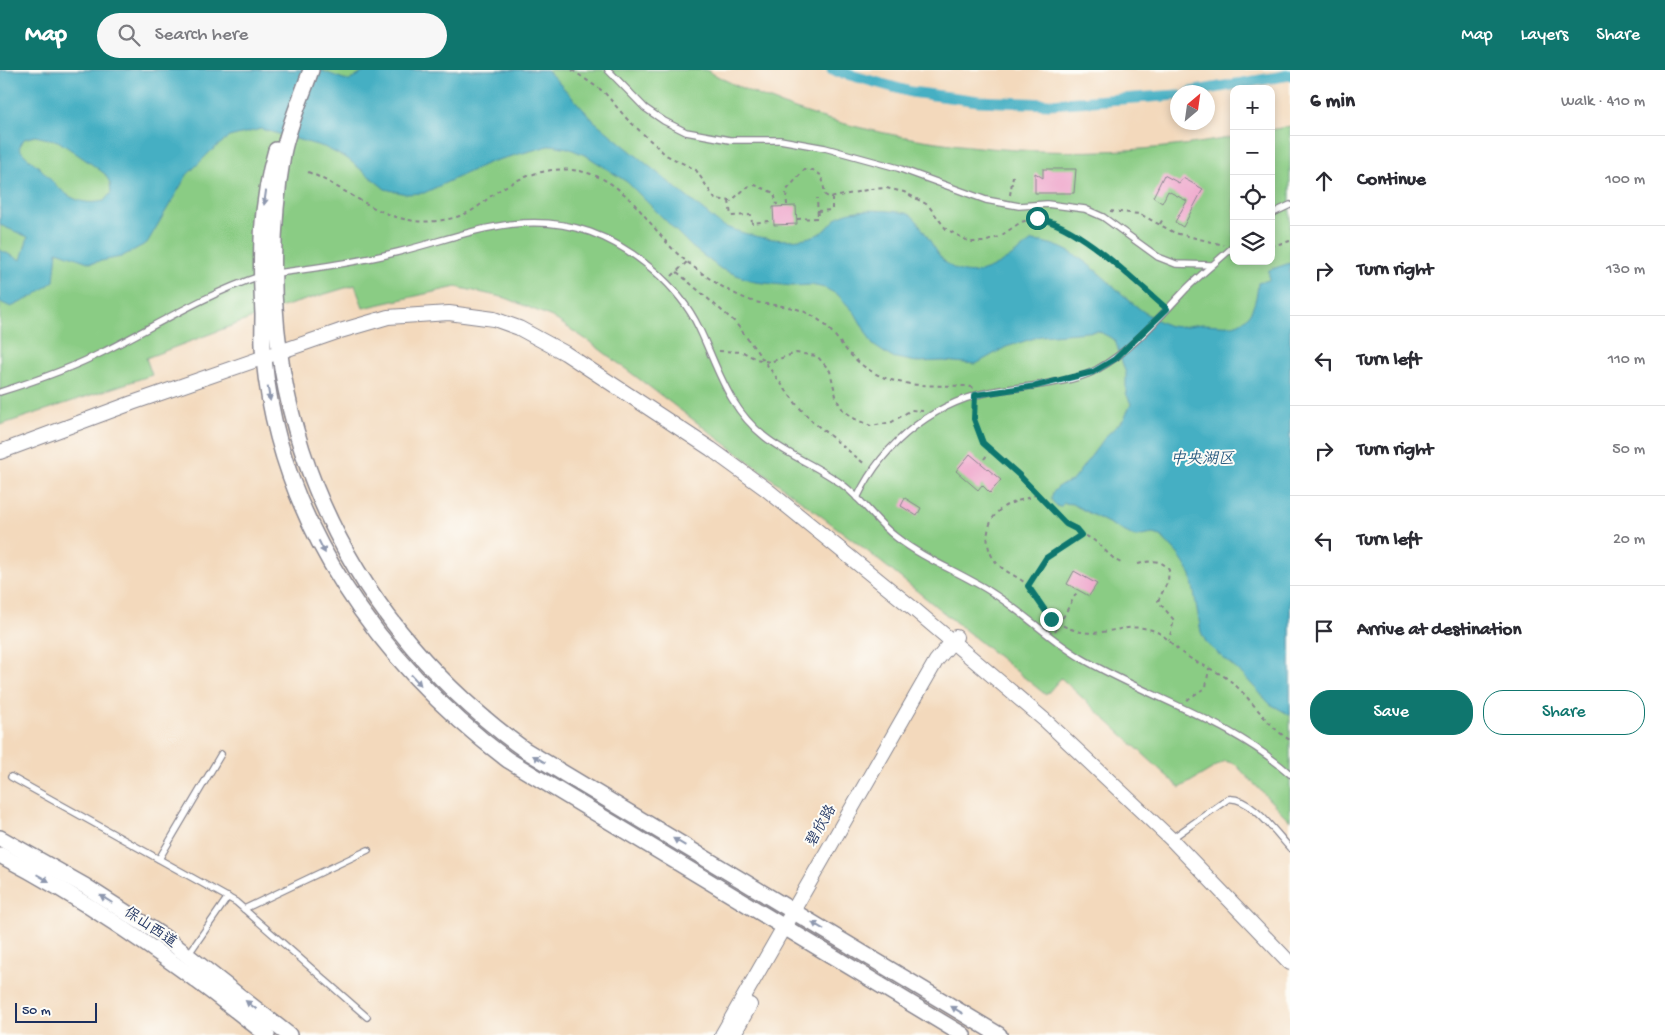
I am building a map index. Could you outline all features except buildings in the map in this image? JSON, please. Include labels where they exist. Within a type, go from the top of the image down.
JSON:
[{"type":"main road","points":[[303,70],[264,201],[266,275],[264,355],[274,422],[284,458],[310,523],[350,596],[382,641],[409,672],[455,719],[508,760],[963,1035]]},
{"type":"main road","points":[[280,151],[311,70]]},
{"type":"main road","points":[[266,275],[272,299],[292,419],[310,476],[337,536],[381,608],[425,661],[476,712],[525,750],[999,1035]]},
{"type":"main road","name":"保山西道","points":[[0,838],[85,886],[184,961],[289,1035]]},
{"type":"main road","name":"保山西道","points":[[0,855],[184,961],[267,1035]]},
{"type":"street","points":[[0,446],[264,355],[369,322],[407,314],[450,313],[473,315],[519,328],[541,338],[574,358],[711,449],[766,489],[956,641],[1174,838],[1290,954]]},
{"type":"street","points":[[0,452],[264,355]]},
{"type":"street","name":"碧欣路","points":[[722,1035],[787,929],[956,641]]},
{"type":"street","points":[[1174,838],[1290,963]]},
{"type":"street","name":"碧欣路","points":[[733,1035],[787,929]]},
{"type":"lane","points":[[608,70],[645,108],[664,121],[686,132],[730,140],[780,140],[825,148],[898,168],[986,200],[1012,204],[1071,206],[1098,215],[1158,257],[1176,264],[1211,265]]},
{"type":"lane","points":[[1275,212],[1290,205]]},
{"type":"lane","points":[[0,392],[62,370],[101,353],[219,291],[266,275],[340,265],[400,252],[464,232],[528,223],[562,225],[590,232],[620,245],[665,282],[681,300],[698,326],[733,404],[745,419],[763,436],[786,452],[825,473],[857,498],[891,533],[908,547],[990,592],[1052,638],[1109,674],[1209,720],[1246,742],[1290,774]]},
{"type":"lane","points":[[857,498],[873,470],[888,451],[911,429],[933,413],[975,395],[1036,386],[1093,372],[1115,359],[1230,249]]},
{"type":"lane","points":[[160,859],[221,754]]},
{"type":"lane","points":[[11,777],[228,897],[244,908],[367,1018]]},
{"type":"lane","points":[[1174,838],[1228,799],[1235,798],[1250,805],[1290,848]]},
{"type":"lane","points":[[244,908],[368,850]]},
{"type":"lane","points":[[184,961],[228,897]]},
{"type":"path","points":[[572,70],[604,92],[627,119],[660,150],[696,170],[716,199],[729,201],[735,199],[747,187],[754,185],[774,193],[777,205]]},
{"type":"path","points":[[787,205],[786,191],[804,170],[813,170],[822,176],[825,195],[832,198],[871,189],[886,188],[904,192],[928,206],[946,229],[970,242],[984,242],[999,236],[1021,222],[1037,218],[1050,221],[1095,249],[1166,310]]},
{"type":"path","points":[[1012,204],[1009,191],[1013,176]]},
{"type":"path","points":[[797,219],[818,218],[817,198]]},
{"type":"path","points":[[818,211],[832,210],[832,198]]},
{"type":"path","points":[[729,201],[731,216],[751,215],[752,223],[768,221]]},
{"type":"path","points":[[1098,215],[1107,212],[1127,211],[1140,214],[1185,237],[1203,238],[1230,245]]},
{"type":"path","points":[[1160,224],[1164,216]]},
{"type":"path","points":[[1275,245],[1290,241]]},
{"type":"path","points":[[665,282],[687,262]]},
{"type":"path","points":[[677,272],[735,322],[782,388],[813,422],[873,470]]},
{"type":"path","points":[[710,356],[716,352],[727,350],[743,352],[763,360],[780,360],[796,353],[816,356],[830,371],[834,380],[837,400],[843,410],[855,419],[871,426],[892,422],[911,410],[933,413]]},
{"type":"path","points":[[975,395],[974,419],[983,443],[1066,524],[1076,529],[1081,535]]},
{"type":"path","points":[[984,459],[991,450]]},
{"type":"path","points":[[1037,494],[1026,500],[1010,503],[995,514],[988,530],[988,547],[1001,567],[1020,578],[1028,586],[1043,610],[1059,624],[1074,631],[1092,633],[1136,626],[1160,634],[1186,656],[1233,682],[1272,726],[1290,740]]},
{"type":"path","points":[[1028,586],[1046,558],[1081,535],[1088,536],[1110,557],[1124,564]]},
{"type":"path","points":[[1138,564],[1156,561],[1163,564],[1168,570],[1168,581],[1158,601],[1174,620],[1169,641]]},
{"type":"path","points":[[1052,638],[1078,590]]},
{"type":"path","points":[[1185,710],[1189,698],[1206,687],[1209,668]]},
{"type":"green space","points":[[0,70],[706,70],[764,97],[827,119],[894,135],[964,146],[1034,151],[1104,151],[1171,146],[1230,138],[1230,265],[1275,265],[1275,129],[1290,126],[1290,821],[1235,764],[1225,761],[1180,788],[1061,678],[1046,695],[861,546],[590,342],[552,317],[506,298],[456,287],[363,308],[355,285],[279,308],[146,358],[152,375],[0,425]]},
{"type":"water","name":"中央湖区","points":[[0,70],[319,70],[349,81],[367,70],[547,70],[594,121],[721,225],[745,233],[771,239],[797,239],[821,233],[837,218],[851,212],[879,210],[905,213],[911,215],[918,222],[945,262],[956,270],[968,272],[979,272],[991,268],[1032,241],[1052,245],[1071,253],[1087,264],[1133,304],[1150,316],[1175,327],[1202,324],[1232,325],[1239,323],[1249,315],[1255,303],[1258,283],[1269,280],[1269,270],[1290,263],[1290,715],[1270,704],[1243,675],[1207,644],[1201,632],[1191,575],[1178,554],[1161,536],[1153,534],[1135,537],[1072,504],[1064,503],[1060,507],[1056,506],[1051,499],[1053,492],[1060,485],[1072,481],[1107,435],[1124,419],[1131,404],[1126,393],[1126,374],[1115,340],[1098,331],[1041,336],[1006,347],[976,364],[943,361],[917,362],[891,357],[873,345],[855,313],[838,295],[825,288],[811,285],[792,286],[755,282],[721,269],[692,247],[627,182],[587,156],[568,148],[552,145],[490,162],[424,193],[406,194],[385,189],[348,159],[324,147],[261,129],[229,137],[211,151],[187,175],[147,243],[121,257],[91,263],[57,251],[54,281],[34,296],[11,307],[0,302],[0,250],[21,260],[28,237],[0,225]],"holes":[[[35,136],[58,141],[105,174],[110,183],[111,193],[104,201],[83,202],[67,195],[19,148],[24,139]]]},
{"type":"waterway","points":[[832,70],[911,92],[979,101],[1049,104],[1170,96]]},
{"type":"waterway","points":[[1215,88],[1290,75]]},
{"type":"route","points":[[1037,218],[1050,221],[1088,243],[1167,309],[1115,359],[1093,372],[1036,386],[998,390],[975,395],[974,419],[983,443],[1019,475],[1061,516],[1066,524],[1072,526],[1081,535],[1046,558],[1028,586],[1051,619]]}]
